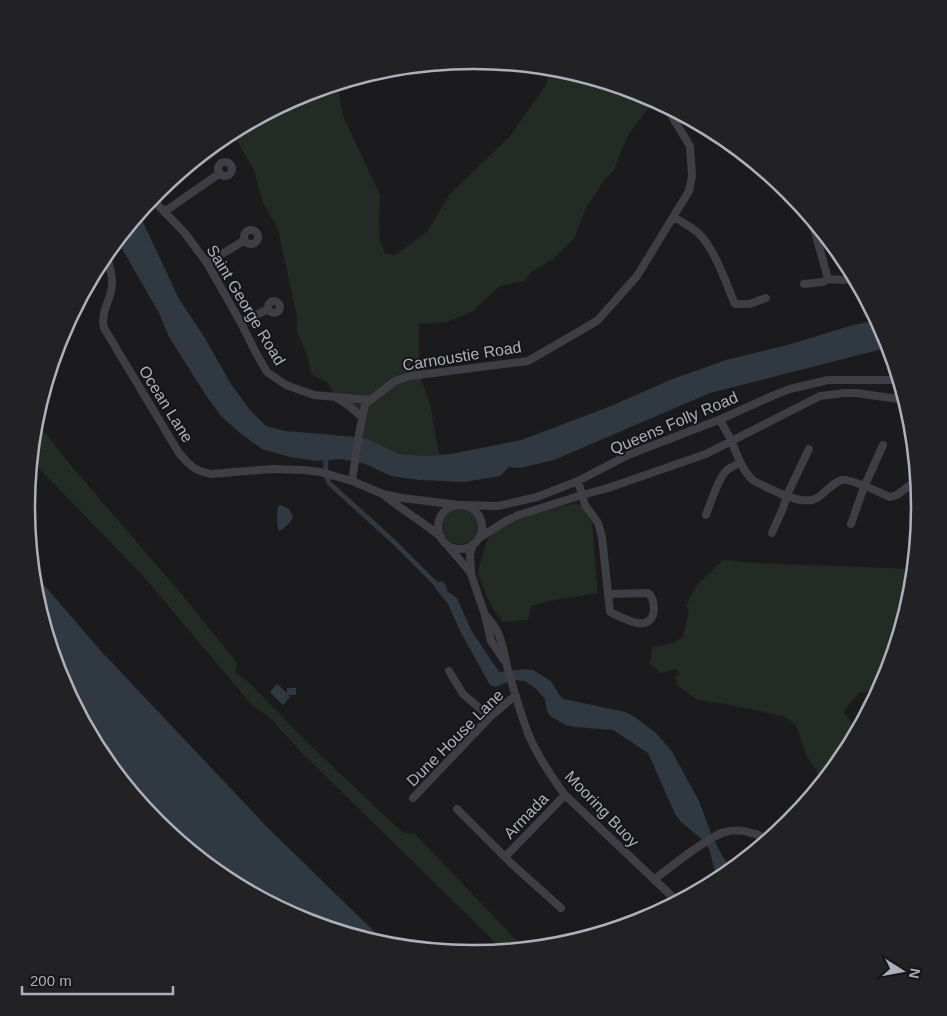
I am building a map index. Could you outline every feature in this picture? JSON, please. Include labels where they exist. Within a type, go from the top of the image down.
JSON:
[{"type":"street","name":"Carnoustie Road","points":[[352,481],[365,404],[395,381],[410,376],[528,361],[598,320],[637,276],[689,191],[692,176],[690,146],[672,118]]},
{"type":"street","points":[[164,212],[220,173]]},
{"type":"street","name":"Saint George Road","points":[[157,205],[184,232],[207,263],[267,372],[286,385],[314,395],[370,400]]},
{"type":"street","points":[[673,217],[702,237],[735,304],[749,304],[766,298]]},
{"type":"street","points":[[816,234],[828,280]]},
{"type":"street","points":[[207,263],[245,240]]},
{"type":"street","name":"Ocean Lane","points":[[109,264],[113,285],[103,314],[104,328],[179,453],[187,462],[200,471],[211,474],[272,469],[299,469],[336,476],[383,494],[461,505]]},
{"type":"street","points":[[804,284],[847,279]]},
{"type":"street","points":[[241,323],[268,309]]},
{"type":"street","name":"Queens Folly Road","points":[[461,505],[498,506],[536,497],[578,481],[628,455],[720,420],[790,389],[828,380],[893,380]]},
{"type":"street","points":[[476,541],[482,530],[480,517],[475,510],[461,505],[449,508],[442,516],[439,527],[443,540],[456,548],[466,548],[512,518],[608,488],[706,454],[820,396],[856,393],[898,399]]},
{"type":"street","name":"Saint George Road","points":[[335,397],[362,417]]},
{"type":"street","points":[[720,420],[745,472],[754,481],[795,499],[815,499],[836,482],[842,480],[849,480],[890,497],[897,495],[911,484]]},
{"type":"street","points":[[850,524],[883,445]]},
{"type":"street","points":[[772,533],[809,448]]},
{"type":"street","points":[[706,515],[720,480],[730,468],[740,463]]},
{"type":"street","points":[[578,481],[585,505],[598,523],[602,537],[608,594],[610,612],[620,618],[644,623],[650,620],[654,602],[648,593],[608,594]]},
{"type":"street","name":"Ocean Lane","points":[[383,494],[443,540]]},
{"type":"street","name":"Mooring Buoy","points":[[443,540],[471,574]]},
{"type":"street","name":"Mooring Buoy","points":[[476,541],[470,554],[471,574],[485,615],[498,631],[512,685],[529,734],[542,761],[566,796],[673,898]]},
{"type":"street","points":[[449,671],[463,694],[490,717]]},
{"type":"street","name":"Dune House Lane","points":[[413,798],[490,717],[516,696]]},
{"type":"street","name":"Armada","points":[[506,857],[566,796]]},
{"type":"street","name":"Armada","points":[[457,809],[561,908]]},
{"type":"street","points":[[654,880],[675,863],[715,836],[737,830],[757,834],[763,838]]},
{"type":"shaded area","points":[[548,76],[559,78],[587,84],[649,107],[627,137],[614,170],[602,183],[585,210],[574,239],[553,259],[533,271],[524,281],[500,286],[472,312],[447,322],[419,324],[419,372],[430,404],[439,455],[399,454],[362,438],[364,423],[349,409],[339,404],[328,383],[311,374],[307,355],[297,332],[297,317],[278,229],[263,203],[254,170],[236,139],[280,115],[339,91],[343,116],[380,195],[380,242],[385,253],[395,255],[428,231],[449,195],[510,136],[546,85]]},
{"type":"shaded area","points":[[142,221],[179,299],[203,335],[231,384],[250,410],[266,426],[285,431],[365,438],[399,454],[426,456],[451,454],[521,440],[611,406],[670,380],[726,360],[791,344],[853,325],[870,322],[882,349],[710,393],[554,460],[520,468],[509,467],[500,476],[464,482],[419,480],[391,476],[365,464],[340,459],[317,461],[290,457],[262,449],[221,416],[169,337],[159,313],[121,247]]},
{"type":"shaded area","points":[[42,429],[184,597],[237,663],[235,672],[249,683],[312,747],[402,832],[416,835],[520,944],[499,946],[301,752],[268,716],[252,705],[143,576],[37,467]]},
{"type":"shaded area","points":[[576,503],[583,507],[592,524],[598,593],[531,606],[528,620],[503,622],[486,595],[478,573],[487,541],[491,534],[513,522],[544,511]]},
{"type":"shaded area","points":[[281,505],[289,509],[293,517],[279,531],[277,512],[278,506]]},
{"type":"shaded area","points":[[460,508],[473,513],[478,526],[473,539],[460,544],[447,539],[442,526],[447,513]]},
{"type":"shaded area","points":[[723,560],[754,563],[907,569],[904,594],[897,621],[879,676],[872,691],[859,693],[843,712],[852,722],[853,726],[838,752],[819,778],[816,770],[807,757],[796,725],[783,716],[697,700],[678,686],[675,677],[680,674],[676,669],[661,673],[650,664],[652,647],[673,643],[683,637],[689,610],[686,606],[696,586]]},
{"type":"shaded area","points":[[442,581],[446,585],[447,591],[457,598],[471,630],[499,672],[533,670],[551,681],[564,699],[625,712],[656,733],[671,750],[699,801],[712,836],[728,865],[717,873],[709,849],[703,840],[681,822],[675,814],[648,753],[613,730],[566,725],[550,716],[545,699],[525,681],[513,680],[496,687],[490,685],[460,631],[448,604],[435,588],[435,583]]},
{"type":"shaded area","points":[[41,582],[100,650],[268,828],[379,936],[360,932],[306,913],[254,888],[207,856],[163,818],[109,752],[80,702],[58,649]]},
{"type":"shaded area","points":[[277,684],[287,693],[287,688],[296,688],[296,695],[289,695],[290,697],[283,705],[270,692]]},
{"type":"waterway","points":[[326,460],[326,472],[329,483],[393,541],[435,583]]}]
